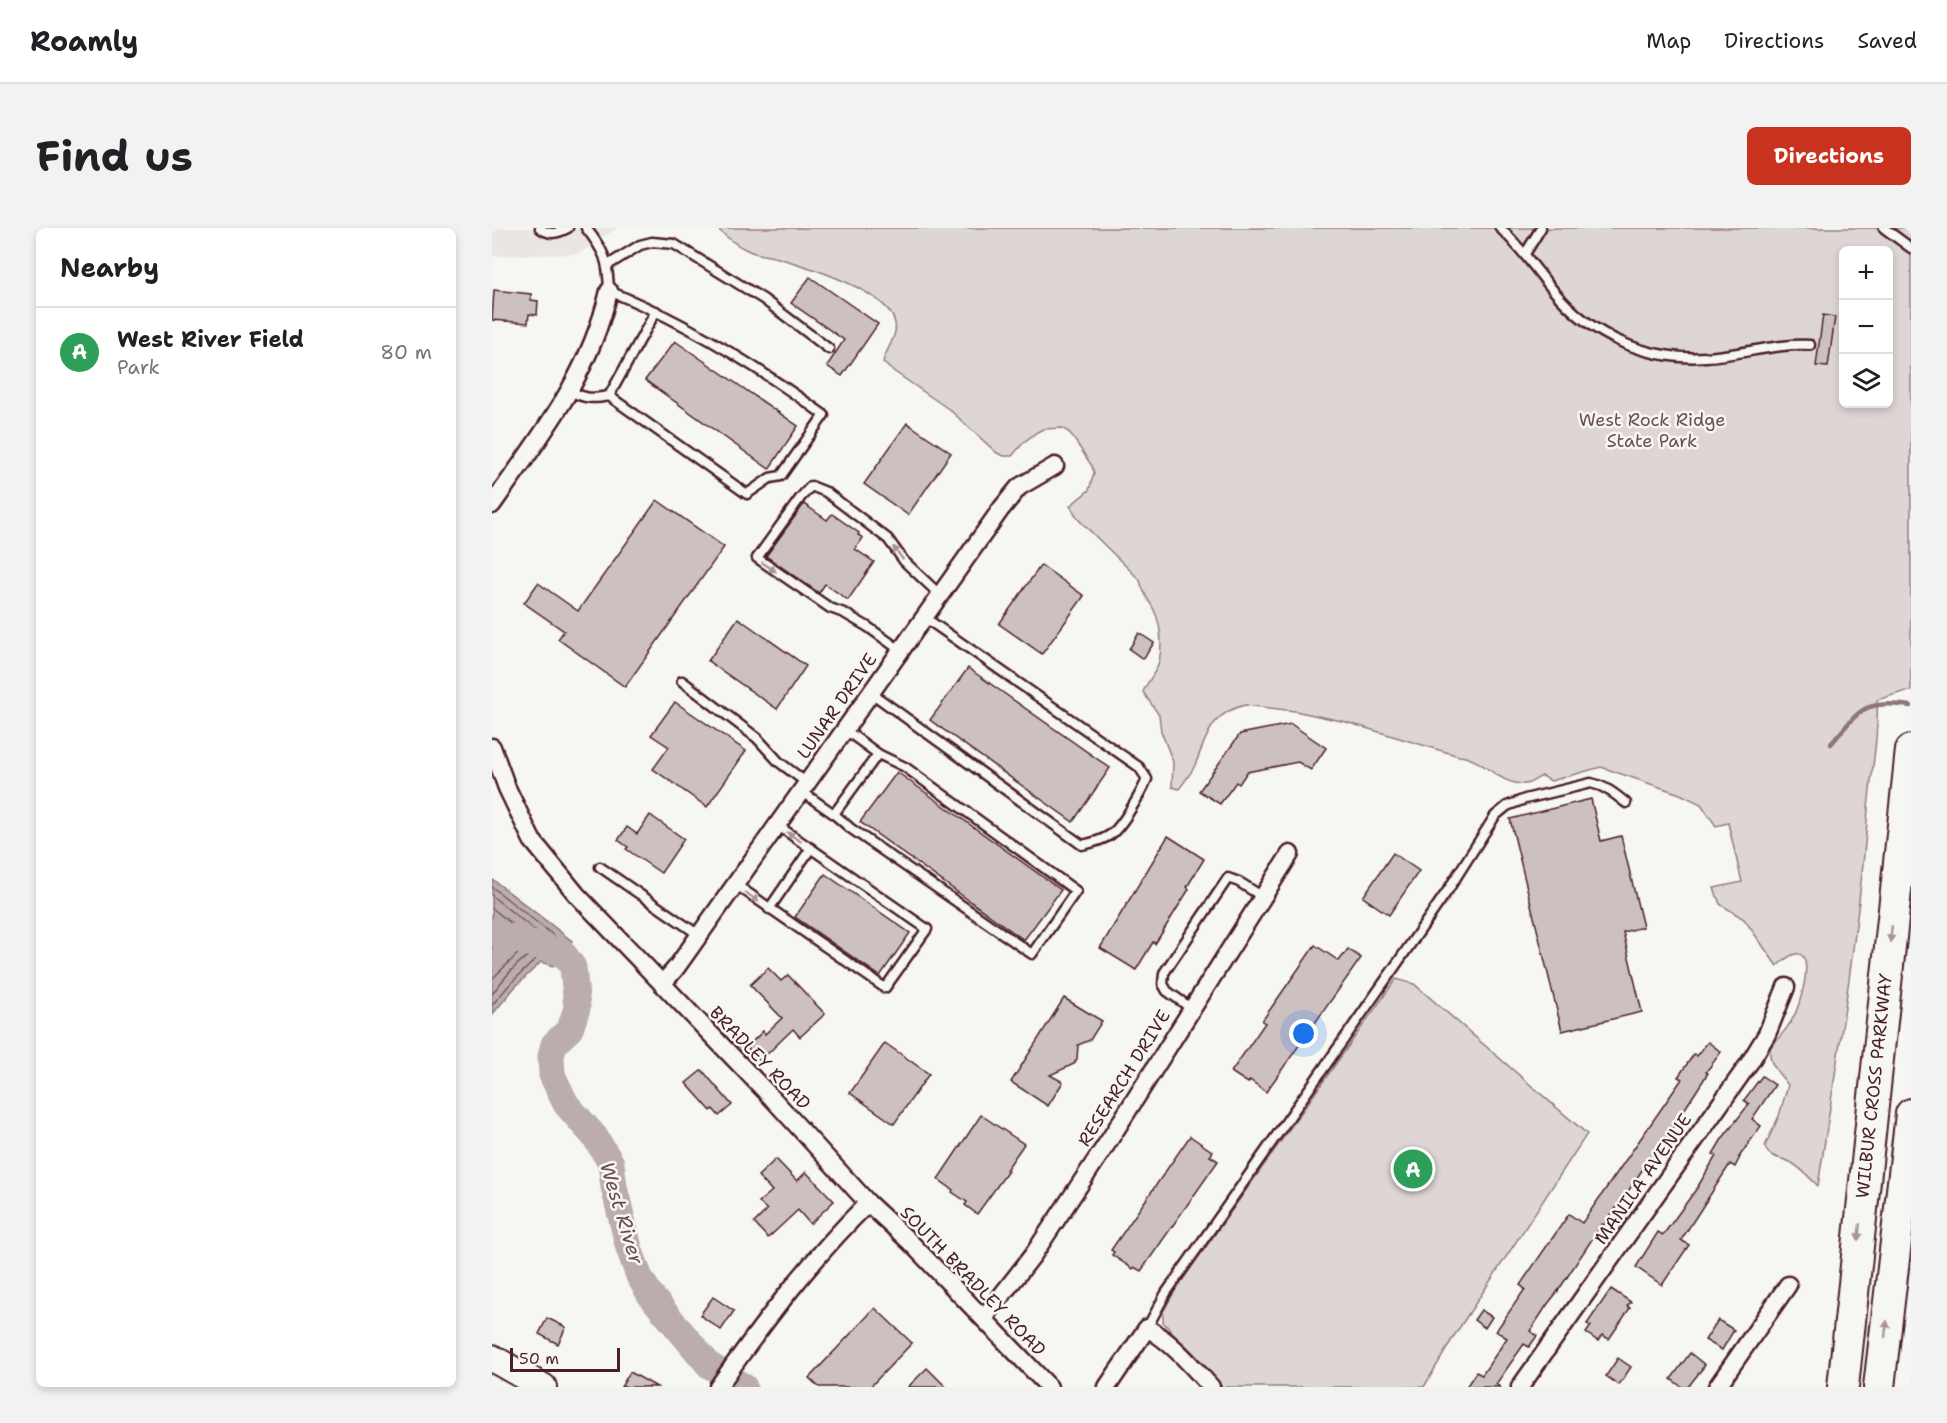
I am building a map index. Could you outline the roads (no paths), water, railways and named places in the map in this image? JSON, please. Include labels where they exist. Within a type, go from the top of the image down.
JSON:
[{"type":"highway","name":"WILBUR CROSS PARKWAY","points":[[1879,1387],[1885,1164],[1911,750]]},
{"type":"highway","name":"WILBUR CROSS PARKWAY","points":[[1843,1387],[1885,1164],[1911,1114]]},
{"type":"main road","points":[[492,1358],[543,1387]]},
{"type":"street","points":[[492,505],[570,391],[591,349],[603,317],[609,291]]},
{"type":"street","name":"LUNAR DRIVE","points":[[663,983],[939,594],[1019,487],[1055,466]]},
{"type":"street","name":"BRADLEY ROAD","points":[[492,747],[507,788],[537,847],[577,895],[663,983],[868,1203]]},
{"type":"street","name":"RESEARCH DRIVE","points":[[984,1318],[1039,1245],[1108,1142],[1290,854]]},
{"type":"street","name":"MANILA AVENUE","points":[[1520,1387],[1750,1062],[1767,1034],[1786,987]]},
{"type":"street","points":[[718,1387],[811,1267],[868,1203]]},
{"type":"street","name":"SOUTH BRADLEY ROAD","points":[[868,1203],[910,1242],[1049,1387]]},
{"type":"street","points":[[1717,1387],[1788,1285]]},
{"type":"street","points":[[1107,1387],[1147,1328],[1163,1337],[1175,1348],[1211,1387]]},
{"type":"lane","points":[[540,228],[556,234],[568,228]]},
{"type":"lane","points":[[570,391],[583,398],[594,399],[609,396],[747,494],[770,478],[781,476],[824,415],[771,378],[694,330],[609,291],[608,265],[586,228]]},
{"type":"lane","points":[[1500,228],[1525,254],[1553,290],[1581,317],[1608,336],[1646,352],[1673,357],[1705,357],[1741,354],[1797,344],[1810,345]]},
{"type":"lane","points":[[1525,254],[1541,228]]},
{"type":"lane","points":[[1884,228],[1911,248]]},
{"type":"lane","points":[[608,265],[640,245],[674,244],[763,299],[829,349]]},
{"type":"lane","points":[[609,396],[656,311]]},
{"type":"lane","points":[[900,650],[868,627],[830,608],[757,558],[801,496],[811,486],[826,492],[888,539],[904,561],[939,594]]},
{"type":"lane","points":[[870,692],[1082,845],[1100,841],[1113,834],[1141,795],[1147,779],[1139,767],[923,617]]},
{"type":"lane","points":[[682,681],[757,738],[804,787],[850,828],[1032,954],[1076,891],[905,767],[879,754],[844,729]]},
{"type":"lane","points":[[834,814],[879,754]]},
{"type":"lane","points":[[1147,1328],[1166,1293],[1448,890],[1495,816],[1507,806],[1525,799],[1591,783],[1612,791],[1626,803]]},
{"type":"lane","points":[[735,884],[885,988],[927,929],[777,825]]},
{"type":"lane","points":[[769,909],[811,848]]},
{"type":"lane","points":[[600,867],[699,935]]},
{"type":"lane","points":[[1192,1009],[1167,990],[1163,984],[1164,973],[1228,878],[1263,897]]},
{"type":"water","points":[[492,879],[572,941],[553,966],[541,962],[515,987],[492,1015]]},
{"type":"waterway","points":[[1831,744],[1856,715],[1872,706],[1882,704],[1911,706]]},
{"type":"waterway","name":"West River","points":[[492,932],[563,953],[573,967],[577,1008],[570,1029],[554,1044],[551,1056],[552,1075],[566,1104],[595,1137],[611,1163],[614,1187],[629,1248],[639,1276],[651,1296],[709,1365],[744,1387]]},
{"type":"place","name":"West River Field","points":[[1413,1169]]},
{"type":"park label","name":"West Rock Ridge State Park","points":[[1652,430]]}]
